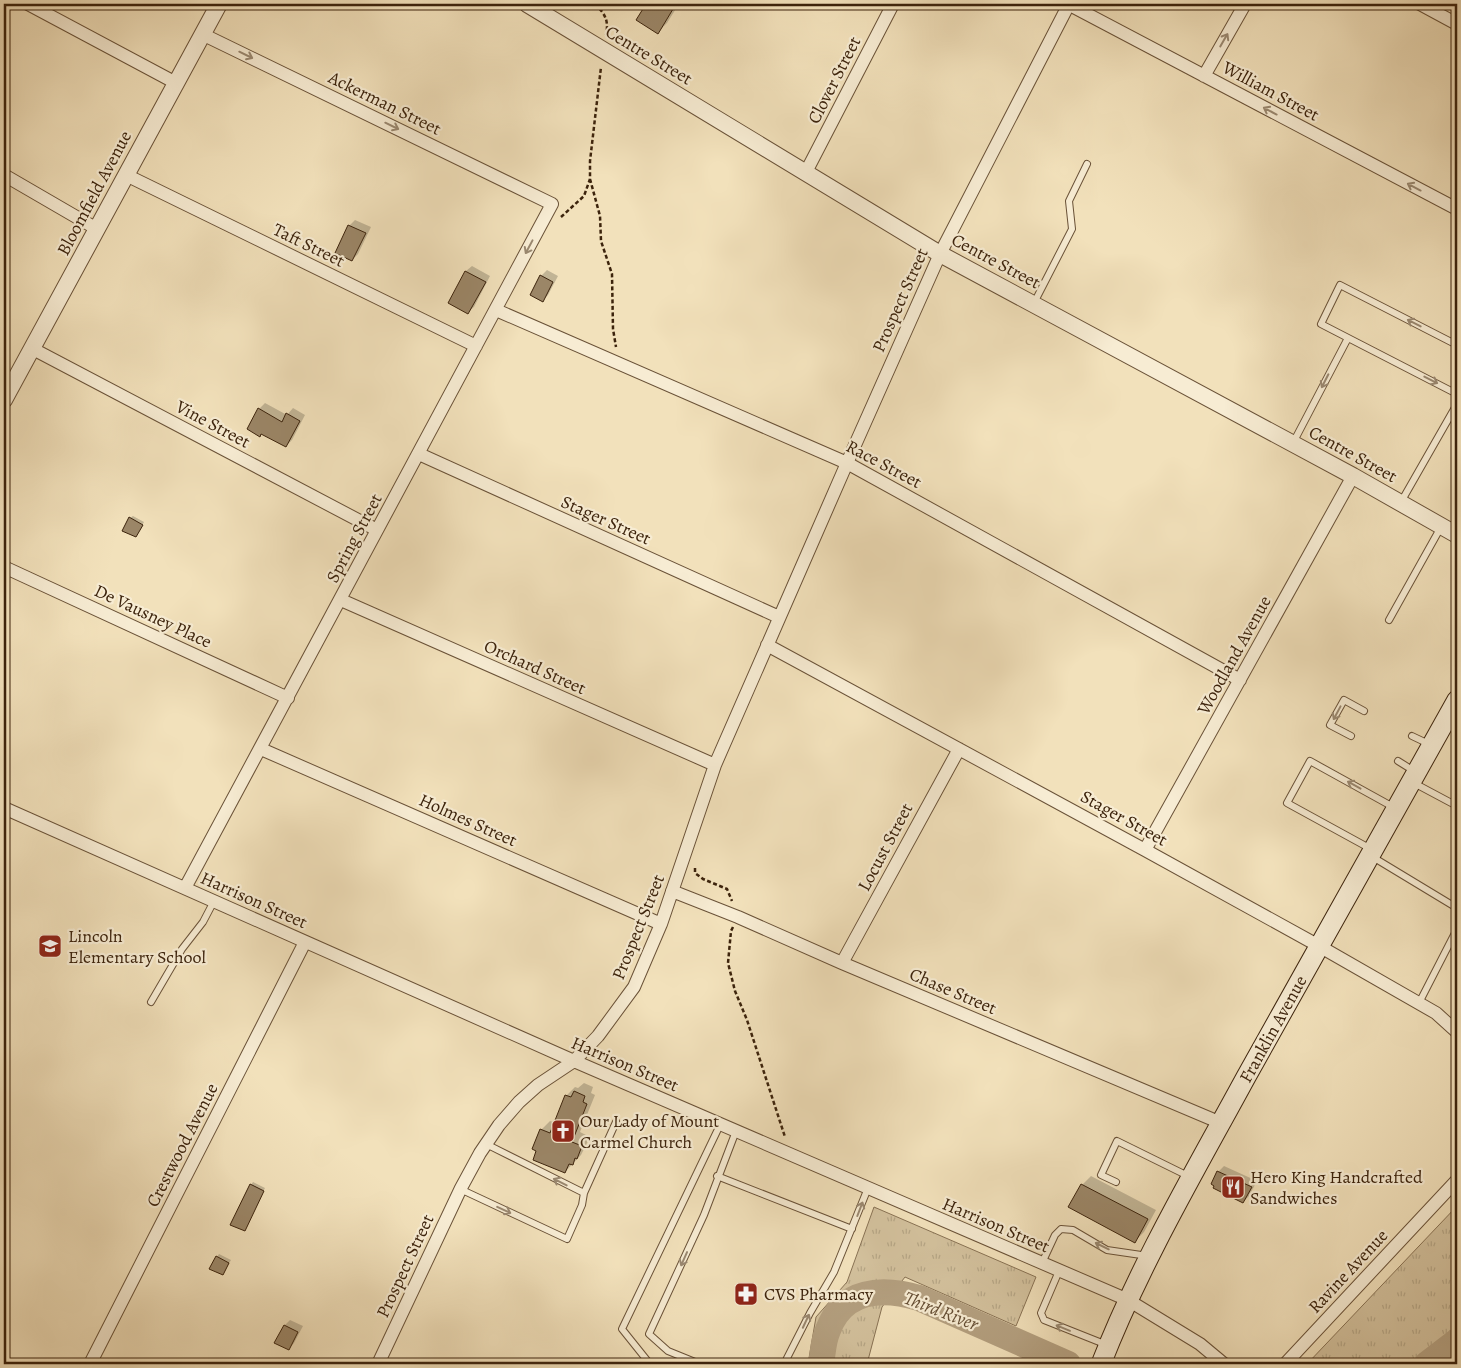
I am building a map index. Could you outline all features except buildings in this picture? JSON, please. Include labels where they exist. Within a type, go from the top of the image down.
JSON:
[{"type":"main road","name":"Franklin Avenue","points":[[1104,1356],[1149,1256],[1319,946],[1457,700]]},
{"type":"street","points":[[28,4],[176,83]]},
{"type":"street","name":"Bloomfield Avenue","points":[[4,400],[219,4]]},
{"type":"street","name":"Centre Street","points":[[527,4],[940,254],[1457,534]]},
{"type":"street","name":"Clover Street","points":[[806,172],[893,4]]},
{"type":"street","name":"William Street","points":[[1068,4],[1457,209]]},
{"type":"street","name":"Prospect Street","points":[[378,1364],[460,1190],[486,1144],[519,1102],[538,1085],[574,1061],[598,1036],[634,987],[661,924],[714,765],[767,644],[940,254],[1068,4]]},
{"type":"street","points":[[1204,76],[1245,4]]},
{"type":"street","points":[[1420,4],[1457,24]]},
{"type":"street","name":"Ackerman Street","points":[[202,34],[552,204]]},
{"type":"street","points":[[4,175],[97,229]]},
{"type":"street","name":"Taft Street","points":[[126,175],[476,346]]},
{"type":"street","name":"Spring Street","points":[[186,888],[552,204]]},
{"type":"street","name":"Race Street","points":[[496,310],[847,463],[1240,680]]},
{"type":"street","name":"Vine Street","points":[[33,349],[377,530]]},
{"type":"street","name":"Stager Street","points":[[419,454],[779,617]]},
{"type":"street","name":"Woodland Avenue","points":[[1145,850],[1353,476]]},
{"type":"street","name":"De Vausney Place","points":[[4,567],[288,698]]},
{"type":"street","name":"Orchard Street","points":[[341,600],[714,765]]},
{"type":"street","name":"Stager Street","points":[[767,644],[1319,946],[1436,1013],[1457,1032]]},
{"type":"street","name":"Locust Street","points":[[842,963],[959,748]]},
{"type":"street","name":"Holmes Street","points":[[261,749],[661,924]]},
{"type":"street","name":"Harrison Street","points":[[5,811],[186,888],[720,1125],[1128,1300],[1200,1344],[1224,1364]]},
{"type":"street","name":"Chase Street","points":[[672,891],[738,917],[842,963],[1221,1123]]},
{"type":"street","name":"Crestwood Avenue","points":[[90,1364],[304,942]]},
{"type":"street","name":"Ravine Avenue","points":[[1285,1364],[1457,1180]]},
{"type":"lane","points":[[1033,304],[1072,229],[1068,201],[1087,164]]},
{"type":"lane","points":[[1457,345],[1340,285],[1321,324],[1457,394]]},
{"type":"lane","points":[[1293,444],[1348,338]]},
{"type":"lane","points":[[1400,503],[1457,404]]},
{"type":"lane","points":[[1389,620],[1442,526]]},
{"type":"lane","points":[[1351,736],[1330,725],[1344,700],[1364,711]]},
{"type":"lane","points":[[1412,736],[1432,745]]},
{"type":"lane","points":[[1396,808],[1310,761],[1287,803],[1372,853],[1457,908]]},
{"type":"lane","points":[[1398,761],[1414,777],[1457,806]]},
{"type":"lane","points":[[151,1002],[182,949],[203,922],[214,901]]},
{"type":"lane","points":[[1419,1003],[1457,929]]},
{"type":"lane","points":[[460,1190],[567,1239],[582,1205],[584,1194],[616,1122]]},
{"type":"lane","points":[[650,1364],[622,1329],[720,1125]]},
{"type":"lane","points":[[700,1364],[668,1351],[650,1334],[704,1215],[717,1176],[736,1131]]},
{"type":"lane","points":[[1116,1182],[1101,1175],[1117,1141],[1192,1178]]},
{"type":"lane","points":[[486,1144],[584,1194]]},
{"type":"lane","points":[[717,1176],[852,1229]]},
{"type":"lane","points":[[784,1364],[834,1272],[868,1188]]},
{"type":"lane","points":[[1042,1263],[1055,1234],[1061,1229],[1072,1230],[1107,1250],[1149,1256]]},
{"type":"lane","points":[[1059,1271],[1041,1313],[1044,1320],[1104,1356]]},
{"type":"path","points":[[595,4],[605,14],[607,28],[590,161],[590,179],[600,216],[601,241],[612,274],[613,329],[616,349],[623,365]]},
{"type":"path","points":[[535,235],[556,223],[572,205],[584,196],[590,179]]},
{"type":"path","points":[[695,864],[695,872],[703,879],[727,889],[738,917],[731,931],[728,963],[735,991],[747,1020],[791,1155]]},
{"type":"green space","points":[[1457,1206],[1457,1364],[1307,1364]]},
{"type":"green space","points":[[874,1207],[1036,1277],[1016,1326],[905,1277],[882,1307],[867,1364],[808,1364],[816,1317],[847,1282]]},
{"type":"waterway","name":"Third River","points":[[821,1364],[825,1338],[835,1316],[843,1306],[854,1299],[865,1294],[878,1292],[919,1298],[1068,1364]]},
{"type":"waterway","name":"Third River","points":[[1427,1364],[1457,1341]]},
{"type":"place","name":"Lincoln Elementary School","points":[[50,946]]},
{"type":"place","name":"Our Lady of Mount Carmel Church","points":[[563,1131]]},
{"type":"place","name":"Hero King Handcrafted Sandwiches","points":[[1233,1187]]},
{"type":"place","name":"CVS Pharmacy","points":[[746,1294]]}]
